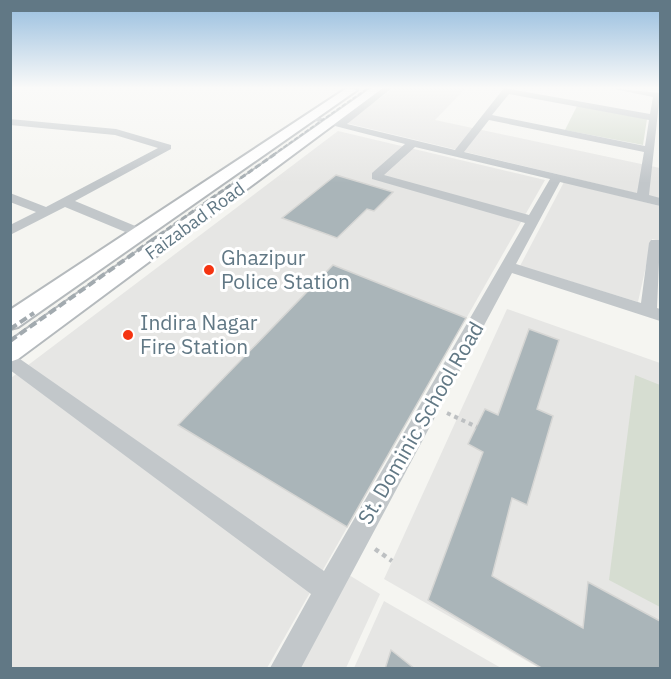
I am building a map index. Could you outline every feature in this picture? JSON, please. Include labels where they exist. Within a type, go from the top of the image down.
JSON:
[{"type":"main road","name":"Faizabad Road","points":[[16,317],[307,120]]},
{"type":"main road","name":"Faizabad Road","points":[[10,353],[340,120]]},
{"type":"street","points":[[316,120],[660,202]]},
{"type":"street","points":[[335,124],[341,120]]},
{"type":"street","points":[[458,153],[484,120]]},
{"type":"street","points":[[573,120],[650,150]]},
{"type":"street","points":[[642,198],[654,120]]},
{"type":"street","points":[[10,122],[116,132],[167,147],[10,231]]},
{"type":"street","points":[[413,142],[376,176],[534,221]]},
{"type":"street","name":"St. Dominic School Road","points":[[285,669],[327,589],[509,267],[557,177]]},
{"type":"street","points":[[10,196],[47,212]]},
{"type":"street","points":[[65,202],[140,233]]},
{"type":"street","points":[[509,267],[654,313],[656,243],[660,244]]},
{"type":"street","points":[[16,317],[45,328]]},
{"type":"street","points":[[10,359],[327,589]]},
{"type":"path","points":[[431,406],[477,427]]},
{"type":"shaded area","points":[[351,120],[435,120],[660,168],[660,199],[346,123]]},
{"type":"shaded area","points":[[570,120],[647,120],[643,145],[565,130]]},
{"type":"shaded area","points":[[338,131],[545,180],[267,668],[11,668],[11,378]]},
{"type":"shaded area","points":[[564,182],[660,206],[660,241],[652,239],[638,302],[520,266]]},
{"type":"shaded area","points":[[507,309],[660,363],[660,668],[539,668],[384,579]]},
{"type":"shaded area","points":[[635,375],[660,385],[660,607],[609,580]]},
{"type":"shaded area","points":[[349,575],[380,594],[346,668],[300,668]]},
{"type":"shaded area","points":[[384,601],[501,668],[354,668]]},
{"type":"building","points":[[336,175],[393,192],[374,211],[367,209],[337,238],[282,218]]},
{"type":"building","points":[[333,265],[466,318],[347,527],[178,425]]},
{"type":"building","points":[[529,329],[559,340],[537,409],[553,416],[527,505],[512,498],[492,576],[583,628],[588,582],[660,621],[660,669],[543,669],[428,600],[483,452],[468,444],[485,409],[498,415]]},
{"type":"building","points":[[391,650],[415,669],[385,669]]},
{"type":"railway","points":[[273,155],[323,120]]},
{"type":"railway","points":[[152,240],[275,154]]},
{"type":"railway","points":[[10,341],[154,239]]},
{"type":"railway","points":[[10,329],[34,313]]},
{"type":"place","name":"Ghazipur Police Station","points":[[209,270]]},
{"type":"place","name":"Indira Nagar Fire Station","points":[[128,335]]}]
